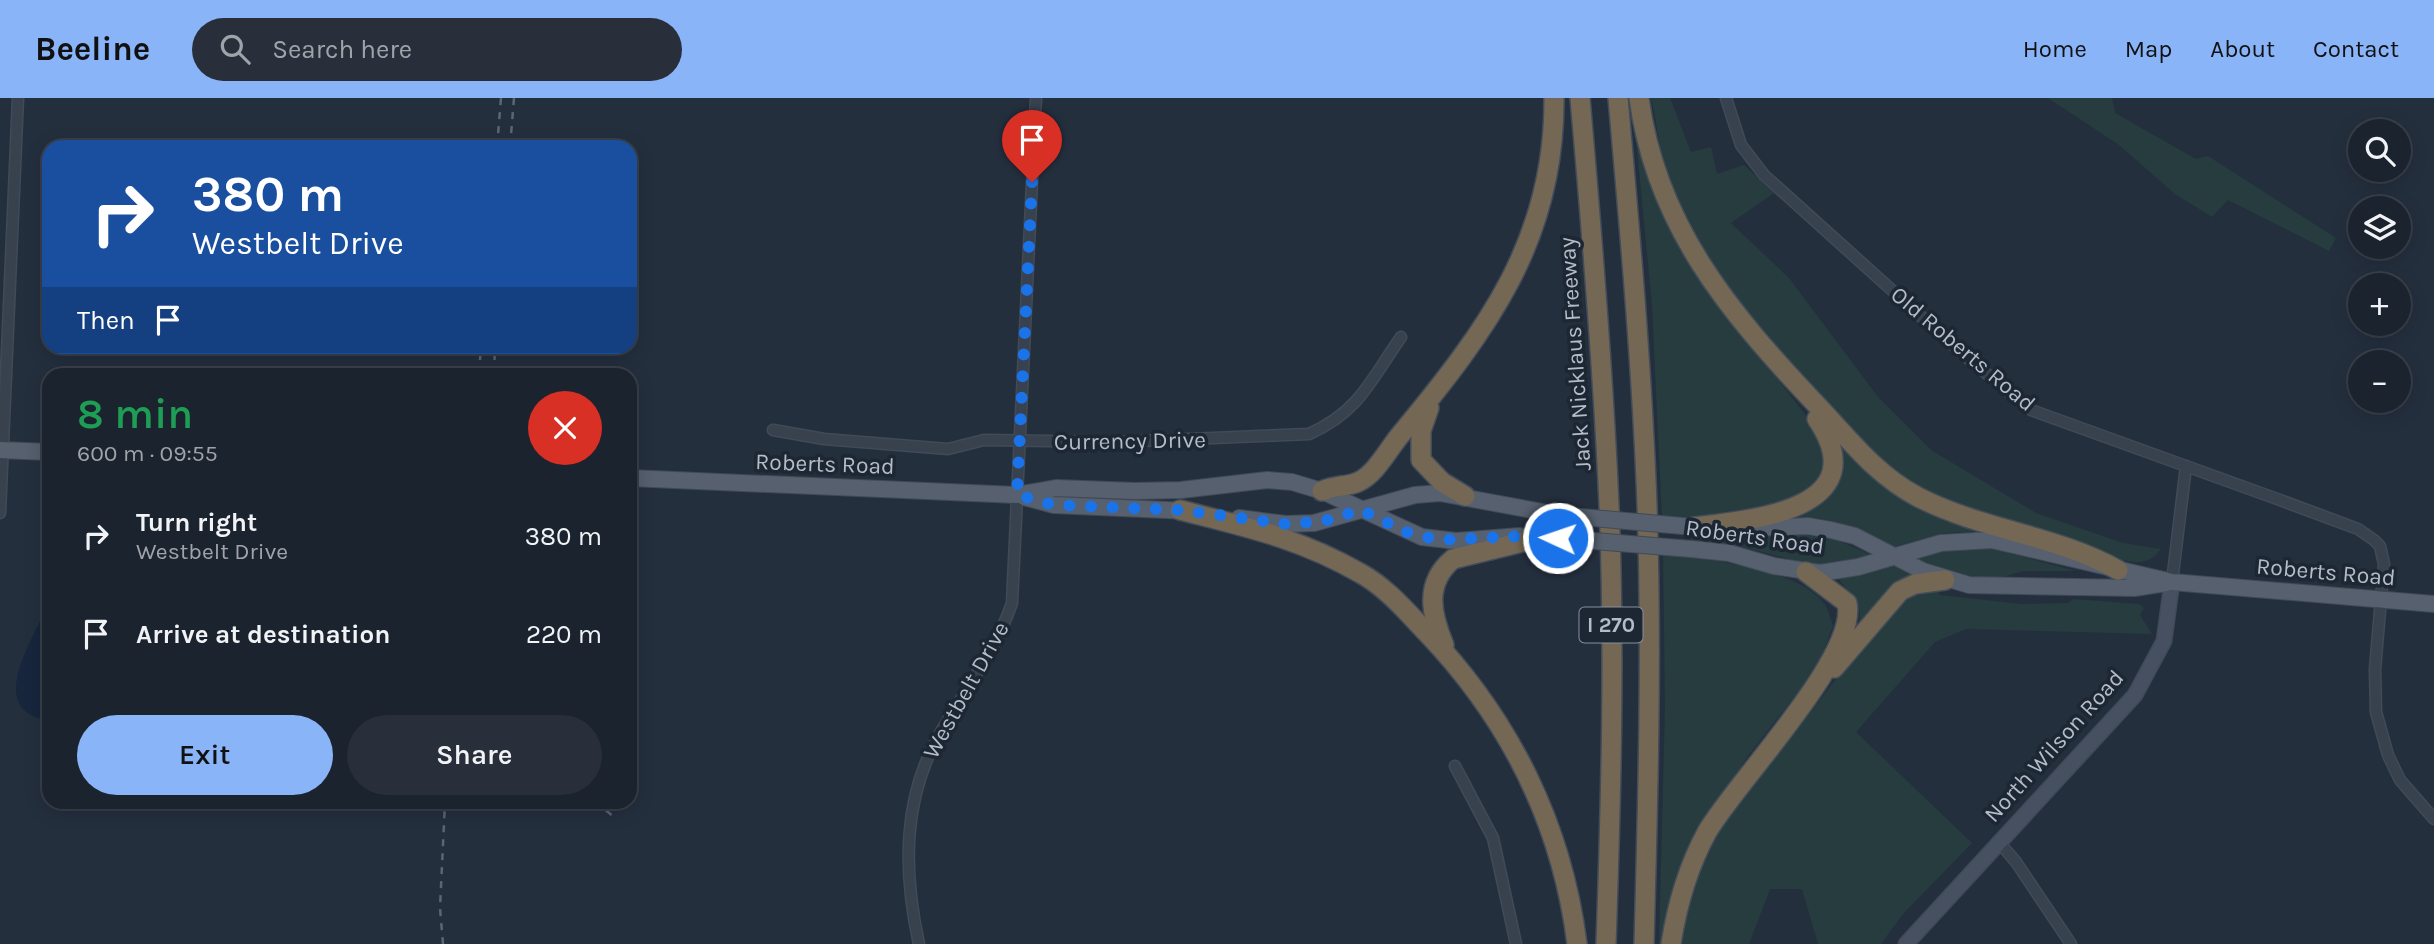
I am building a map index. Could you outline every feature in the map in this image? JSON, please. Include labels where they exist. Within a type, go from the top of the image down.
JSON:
[{"type":"highway","points":[[1322,491],[1334,485],[1359,482],[1376,466],[1433,398],[1513,281],[1527,248],[1548,176],[1554,98]]},
{"type":"highway","name":"Jack Nicklaus Freeway","points":[[1580,98],[1599,306],[1609,506],[1612,644],[1606,944]]},
{"type":"highway","name":"I 270","points":[[1618,98],[1637,308],[1647,506],[1648,811],[1644,944]]},
{"type":"highway","points":[[1639,98],[1665,192],[1683,234],[1738,320],[1868,461],[1919,498],[1970,519],[2087,552],[2118,570]]},
{"type":"highway","points":[[1694,527],[1776,515],[1807,503],[1821,490],[1831,468],[1830,446],[1798,387]]},
{"type":"highway","points":[[1433,398],[1421,431],[1421,460],[1442,482],[1465,496]]},
{"type":"highway","points":[[1180,510],[1274,533],[1363,574],[1383,589],[1447,654],[1511,745],[1533,783],[1565,871],[1577,944]]},
{"type":"highway","points":[[1447,654],[1432,608],[1435,585],[1443,567],[1462,556],[1550,537]]},
{"type":"highway","points":[[1806,572],[1842,597],[1847,603],[1848,616],[1841,640],[1809,694]]},
{"type":"highway","points":[[1671,944],[1686,880],[1709,830],[1809,694],[1900,591],[1915,584],[1945,580]]},
{"type":"main road","points":[[2,450],[42,452]]},
{"type":"main road","name":"Roberts Road","points":[[637,478],[1017,495],[1054,505],[1180,510],[1299,524],[1324,521],[1415,495],[1440,493],[1559,515],[1694,527],[1753,529],[1808,526],[1855,536],[1945,580],[1984,586],[2066,584],[2134,588],[2172,582]]},
{"type":"main road","name":"Roberts Road","points":[[1017,495],[1056,488],[1181,490],[1267,480],[1292,482],[1322,491],[1406,532],[1439,540],[1550,537],[1729,553],[1806,572],[1846,570],[1941,542],[1993,540],[2172,582],[2434,604]]},
{"type":"main road","name":"North Wilson Road","points":[[1906,944],[2134,695],[2164,641],[2169,624],[2172,582]]},
{"type":"street","points":[[0,513],[18,98]]},
{"type":"street","name":"Westbelt Drive","points":[[919,944],[908,876],[909,834],[916,792],[936,740],[1003,631],[1012,603],[1036,98]]},
{"type":"street","name":"Old Roberts Road","points":[[1726,98],[1741,145],[1764,175],[1989,377],[2031,410],[2367,534],[2380,546],[2383,556],[2374,693],[2380,732],[2400,780],[2434,820]]},
{"type":"street","points":[[0,211],[13,211]]},
{"type":"street","name":"Currency Drive","points":[[774,430],[824,439],[948,449],[984,440],[1156,442],[1309,434],[1337,422],[1358,400],[1401,337]]},
{"type":"street","name":"North Wilson Road","points":[[2172,582],[2186,466]]},
{"type":"street","points":[[1455,766],[1493,838],[1516,944]]},
{"type":"street","points":[[1998,841],[2016,862],[2071,944]]},
{"type":"green space","points":[[1651,98],[1670,98],[1691,152],[1711,147],[1717,174],[1744,165],[1774,193],[1731,223],[1789,278],[1878,397],[1931,450],[2036,513],[2123,543],[2161,549],[2144,561],[2123,560],[1933,497],[1908,482],[1878,458],[1754,322],[1719,277],[1689,227],[1671,188]]},
{"type":"green space","points":[[2048,98],[2112,98],[2115,113],[2196,159],[2208,156],[2336,238],[2329,251],[2228,200],[2212,217],[2175,194],[2119,145]]},
{"type":"green space","points":[[1635,128],[1749,342],[1818,431],[1825,464],[1820,479],[1799,500],[1706,520],[1662,517],[1652,305]]},
{"type":"green space","points":[[1834,435],[1986,531],[1944,533],[1893,547],[1840,523],[1798,517],[1810,508]]},
{"type":"green space","points":[[1797,533],[1837,540],[1869,554],[1841,564],[1810,563],[1744,547],[1691,541],[1689,534],[1749,537]]},
{"type":"green space","points":[[1990,548],[2076,571],[2023,571],[2000,578],[1982,578],[1964,576],[1916,559],[1944,550]]},
{"type":"green space","points":[[1663,555],[1723,562],[1771,573],[1792,581],[1810,590],[1822,601],[1833,626],[1821,657],[1799,691],[1747,757],[1710,815],[1666,944],[1659,944],[1665,706]]},
{"type":"green space","points":[[1892,565],[1915,577],[1857,630],[1860,612],[1856,600],[1838,578]]},
{"type":"green space","points":[[1938,590],[1940,595],[2022,604],[2068,603],[2073,599],[2139,604],[2144,608],[2140,615],[2152,634],[1966,629],[1935,642],[1856,732],[1972,843],[1903,914],[1881,944],[1818,944],[1802,889],[1770,889],[1749,944],[1678,944],[1685,908],[1710,843],[1890,609],[1916,591]]},
{"type":"water","points":[[42,617],[42,719],[24,710],[18,700],[18,672]]},
{"type":"railway","points":[[498,140],[501,98]]},
{"type":"railway","points":[[511,140],[514,98]]},
{"type":"railway","points":[[479,368],[480,354]]},
{"type":"railway","points":[[494,368],[495,354]]},
{"type":"railway","points":[[443,944],[440,908],[445,809]]},
{"type":"railway","points":[[604,809],[613,816]]},
{"type":"route","points":[[1032,182],[1017,495],[1054,505],[1180,510],[1286,524],[1324,521],[1361,510],[1406,532],[1439,540],[1479,540],[1513,536],[1558,538]]}]
